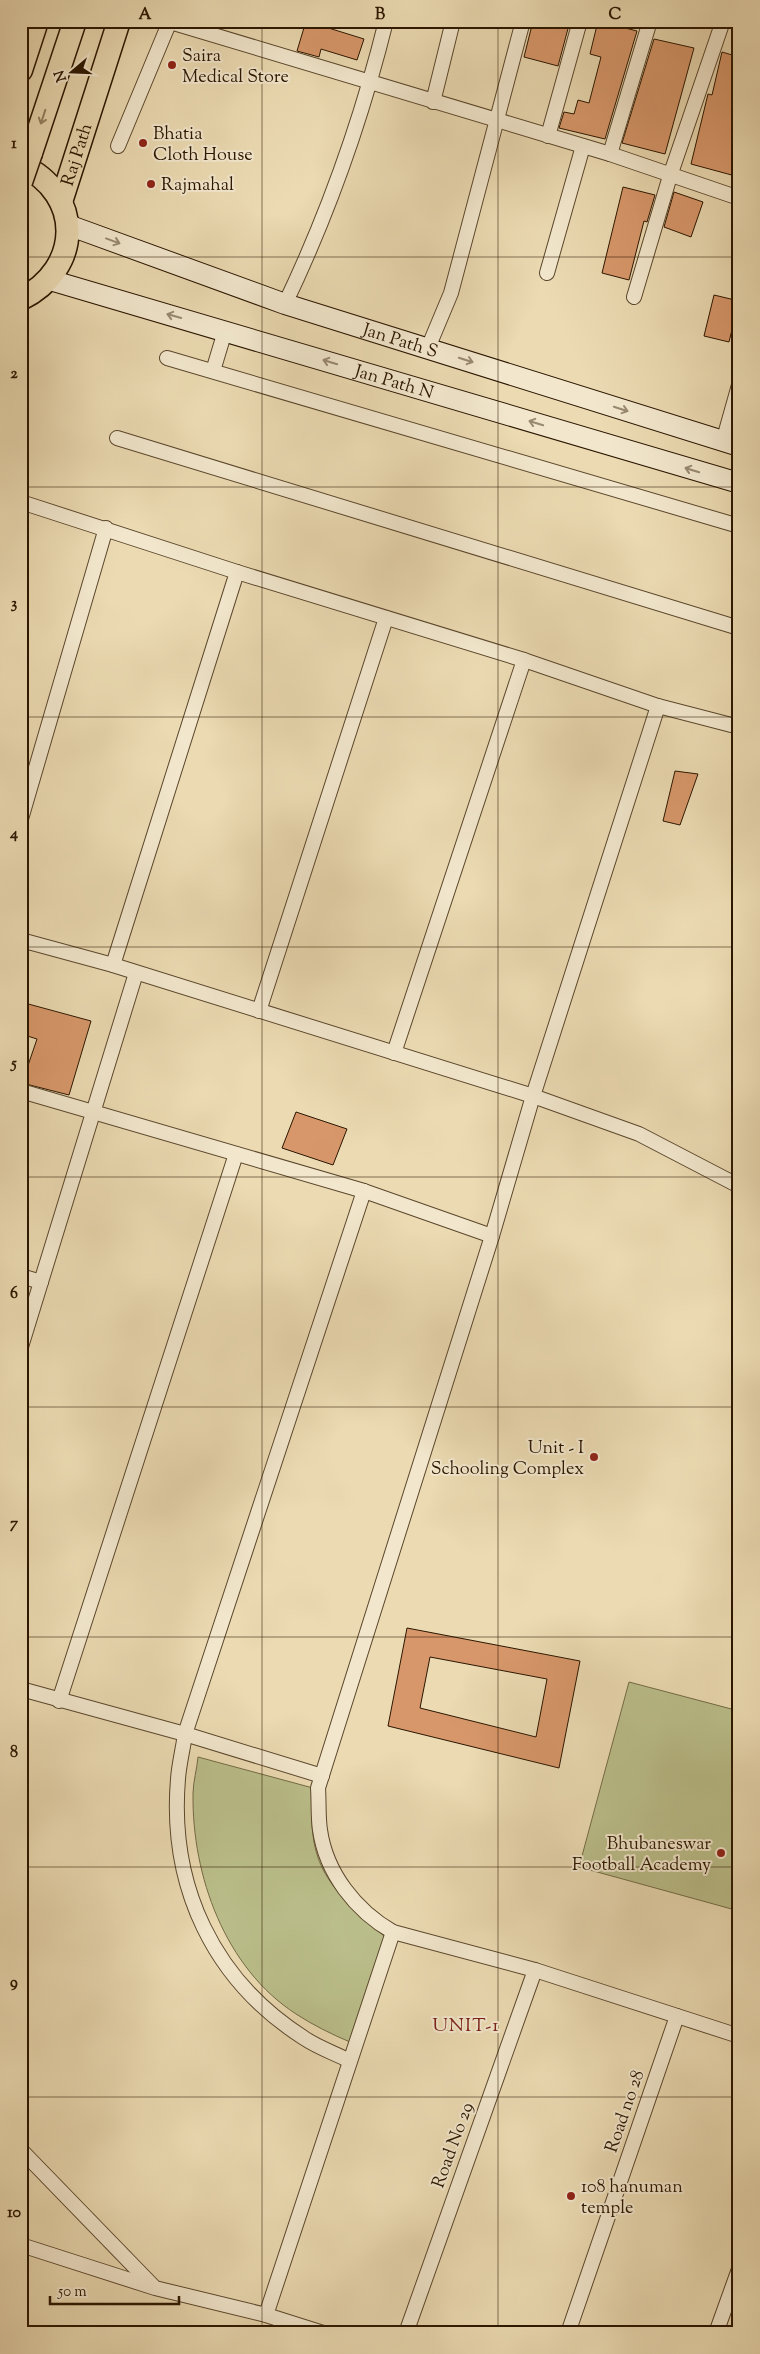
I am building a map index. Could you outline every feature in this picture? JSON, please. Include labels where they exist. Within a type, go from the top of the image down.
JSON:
[{"type":"main road","points":[[21,70],[37,21]]},
{"type":"main road","points":[[21,182],[26,159],[75,21]]},
{"type":"main road","name":"Raj Path","points":[[61,202],[119,21]]},
{"type":"main road","name":"Raj Path","points":[[21,300],[37,291],[50,280],[61,263],[67,244],[68,225],[61,202],[50,184],[34,171],[26,159]]},
{"type":"main road","name":"Jan Path S","points":[[68,225],[285,304],[731,444]]},
{"type":"main road","name":"Jan Path N","points":[[50,280],[739,484]]},
{"type":"street","points":[[285,304],[310,251],[371,82],[386,21]]},
{"type":"street","points":[[433,102],[453,21]]},
{"type":"street","points":[[428,348],[451,293],[523,21]]},
{"type":"street","points":[[548,136],[580,21]]},
{"type":"street","points":[[610,154],[650,21]]},
{"type":"street","points":[[634,297],[670,176],[723,21]]},
{"type":"street","points":[[118,146],[169,22],[610,154],[739,198]]},
{"type":"street","points":[[547,273],[583,146]]},
{"type":"street","points":[[213,371],[225,331]]},
{"type":"street","points":[[167,358],[739,526]]},
{"type":"street","points":[[731,444],[739,385]]},
{"type":"street","points":[[117,438],[739,628]]},
{"type":"street","points":[[21,502],[237,572],[524,660],[658,706],[739,727]]},
{"type":"street","points":[[21,819],[106,528]]},
{"type":"street","points":[[113,965],[237,572]]},
{"type":"street","points":[[259,1011],[386,618]]},
{"type":"street","points":[[394,1053],[524,660]]},
{"type":"street","points":[[658,706],[533,1096],[492,1236],[318,1788],[320,1831],[328,1860],[344,1888],[357,1905],[377,1923],[393,1932],[535,1970],[739,2036]]},
{"type":"street","points":[[21,940],[113,965],[533,1096],[639,1134],[739,1186]]},
{"type":"street","points":[[21,1347],[136,973]]},
{"type":"street","points":[[21,1091],[364,1191],[492,1236]]},
{"type":"street","points":[[59,1701],[236,1154]]},
{"type":"street","points":[[348,2060],[304,2039],[264,2008],[233,1977],[212,1944],[199,1918],[182,1868],[177,1823],[178,1779],[185,1734],[364,1191]]},
{"type":"street","points":[[21,1276],[41,1282]]},
{"type":"street","points":[[21,1689],[59,1701],[185,1734],[322,1776]]},
{"type":"street","points":[[266,2315],[348,2060],[393,1932]]},
{"type":"street","name":"Road No 29","points":[[406,2333],[535,1970]]},
{"type":"street","name":"Road no 28","points":[[568,2333],[677,2016]]},
{"type":"street","points":[[21,2150],[156,2288]]},
{"type":"street","points":[[21,2245],[156,2288],[266,2315],[323,2333]]},
{"type":"street","points":[[716,2333],[739,2269]]},
{"type":"green space","points":[[629,1682],[739,1711],[739,1911],[579,1867]]},
{"type":"green space","points":[[198,1757],[313,1788],[313,1838],[325,1874],[349,1904],[385,1937],[350,2042],[302,2018],[271,1995],[250,1972],[232,1946],[206,1888],[199,1856],[194,1825],[193,1794]]},
{"type":"building","points":[[306,21],[364,39],[357,60],[321,49],[319,57],[297,51]]},
{"type":"building","points":[[533,21],[570,21],[558,66],[524,57]]},
{"type":"building","points":[[598,21],[637,31],[605,139],[559,128],[564,112],[574,114],[578,100],[589,103],[601,57],[590,54]]},
{"type":"building","points":[[654,39],[694,48],[665,154],[622,143]]},
{"type":"building","points":[[722,52],[739,57],[739,177],[691,164],[708,94],[712,95]]},
{"type":"building","points":[[623,187],[655,195],[647,222],[644,221],[629,280],[602,273]]},
{"type":"building","points":[[674,192],[703,202],[691,237],[664,227]]},
{"type":"building","points":[[714,295],[739,301],[729,342],[704,336]]},
{"type":"building","points":[[675,771],[698,774],[680,825],[663,821]]},
{"type":"building","points":[[21,1002],[91,1021],[69,1095],[22,1083],[37,1039],[21,1034]]},
{"type":"building","points":[[296,1112],[347,1129],[333,1165],[282,1148]]},
{"type":"building","points":[[407,1628],[580,1661],[559,1768],[388,1726]],"holes":[[[430,1657],[547,1679],[536,1737],[420,1708]]]},
{"type":"place","name":"Saira Medical Store","points":[[172,65]]},
{"type":"place","name":"Bhatia Cloth House","points":[[143,143]]},
{"type":"place","name":"Rajmahal","points":[[151,184]]},
{"type":"place","name":"Unit - I Schooling Complex","points":[[594,1457]]},
{"type":"place","name":"Bhubaneswar Football Academy","points":[[721,1853]]},
{"type":"place","name":"108 hanuman temple","points":[[571,2196]]},
{"type":"district","name":"UNIT-1","points":[[466,2024]]}]
